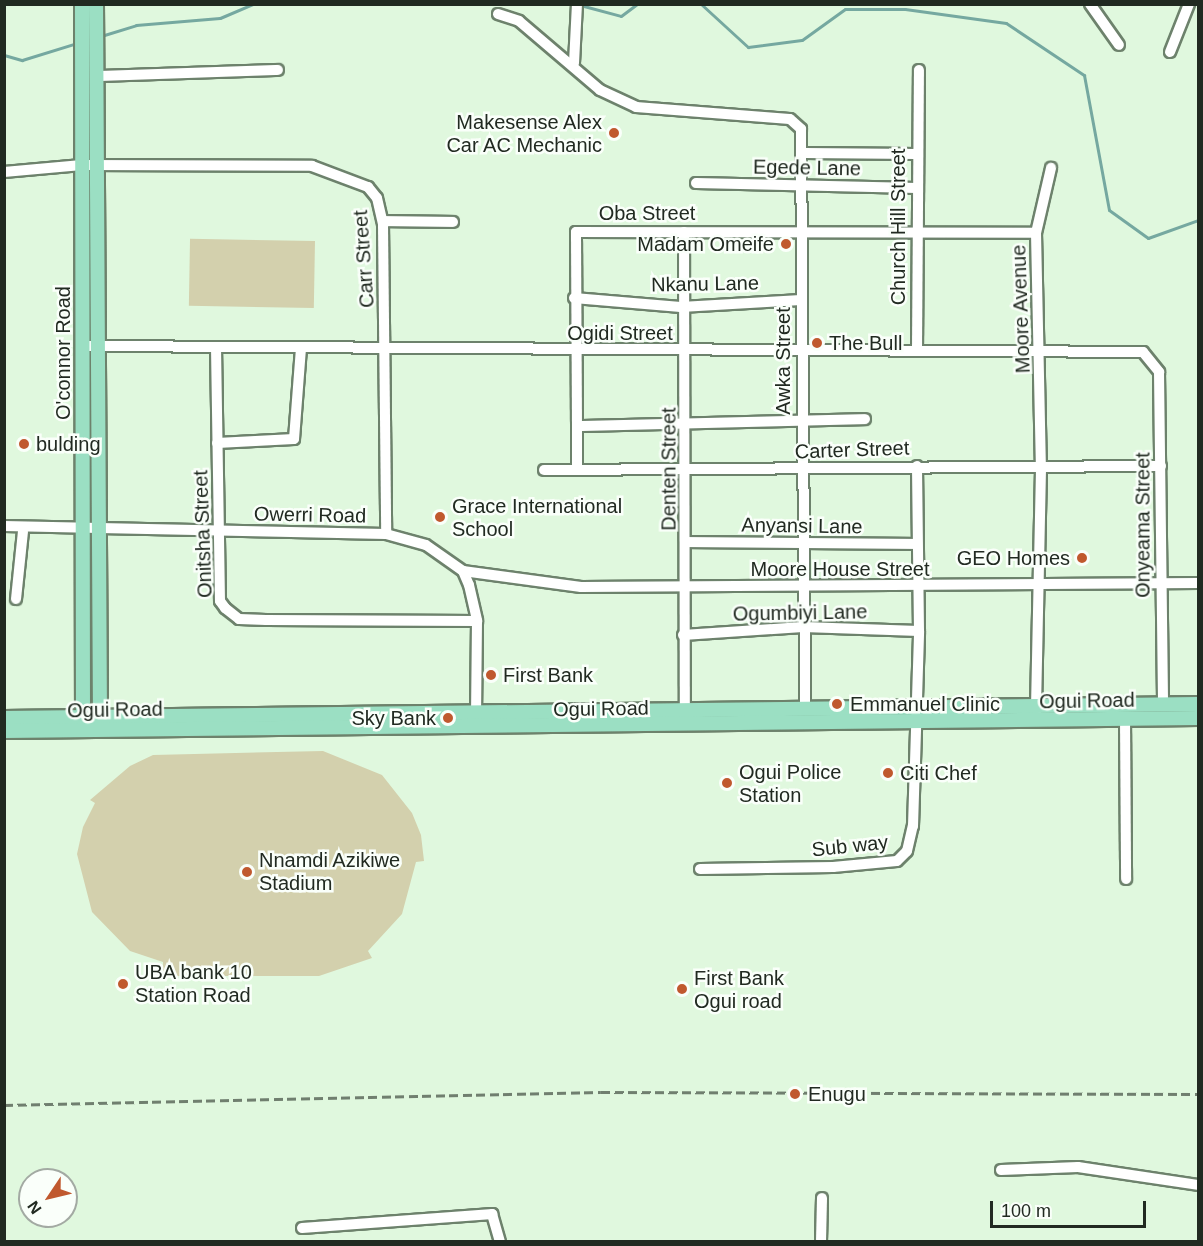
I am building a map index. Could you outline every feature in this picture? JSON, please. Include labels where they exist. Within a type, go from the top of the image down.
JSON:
[{"type":"main road","name":"O'connor Road","points":[[89,9],[97,76],[99,532],[91,686]]},
{"type":"main road","name":"O'connor Road","points":[[89,9],[82,81],[83,532],[91,686]]},
{"type":"main road","points":[[91,686],[122,716]]},
{"type":"main road","points":[[59,717],[76,705],[91,686]]},
{"type":"main road","points":[[91,686],[100,723]]},
{"type":"main road","points":[[82,723],[91,686]]},
{"type":"main road","name":"Ogui Road","points":[[100,723],[122,716],[1198,704]]},
{"type":"main road","name":"Ogui Road","points":[[4,718],[59,717],[82,723]]},
{"type":"main road","name":"Ogui Road","points":[[4,731],[82,723],[476,730],[1198,718]]},
{"type":"street","points":[[1090,4],[1119,45]]},
{"type":"street","points":[[1170,52],[1189,4]]},
{"type":"street","points":[[574,63],[576,8]]},
{"type":"street","points":[[498,14],[519,21],[574,63]]},
{"type":"street","name":"Awka Street","points":[[574,63],[600,90],[636,106],[798,123],[805,153],[801,300],[805,709]]},
{"type":"street","points":[[97,76],[278,70]]},
{"type":"street","name":"Church Hill Street","points":[[917,350],[916,154],[919,70]]},
{"type":"street","points":[[805,153],[916,154]]},
{"type":"street","name":"Carr Street","points":[[4,172],[82,165],[97,168],[330,169],[368,188],[377,198],[383,221],[387,348],[386,534]]},
{"type":"street","points":[[1036,233],[1051,168]]},
{"type":"street","name":"Egede Lane","points":[[696,183],[917,188]]},
{"type":"street","points":[[383,221],[453,222]]},
{"type":"street","name":"Oba Street","points":[[577,470],[574,298],[577,231],[916,231]]},
{"type":"street","name":"Moore Avenue","points":[[916,231],[1036,233],[1041,350],[1041,469]]},
{"type":"street","name":"Denten Street","points":[[684,232],[681,307],[687,350],[684,727]]},
{"type":"street","name":"Nkanu Lane","points":[[574,298],[681,307],[801,300]]},
{"type":"street","name":"Ogidi Street","points":[[83,346],[574,352],[687,350],[1143,352]]},
{"type":"street","name":"Onitsha Street","points":[[216,347],[220,601],[239,619],[477,621]]},
{"type":"street","points":[[217,443],[294,439],[302,347]]},
{"type":"street","name":"Onyeama Street","points":[[1143,352],[1159,372],[1163,705]]},
{"type":"street","points":[[577,426],[686,427],[801,420],[864,419]]},
{"type":"street","points":[[914,723],[919,631],[917,466]]},
{"type":"street","name":"Carter Street","points":[[544,470],[802,470],[917,466],[1041,469],[1161,466]]},
{"type":"street","points":[[1036,721],[1041,469]]},
{"type":"street","name":"Owerri Road","points":[[4,526],[22,531],[386,534],[426,545],[463,571]]},
{"type":"street","points":[[16,598],[22,531]]},
{"type":"street","name":"Anyansi Lane","points":[[687,542],[802,546],[917,544]]},
{"type":"street","points":[[476,730],[477,621],[463,571],[581,587],[685,588]]},
{"type":"street","name":"Moore House Street","points":[[685,588],[804,585],[1037,587],[1198,583]]},
{"type":"street","name":"Ogumbiyi Lane","points":[[683,635],[803,627],[919,631]]},
{"type":"street","points":[[1125,720],[1126,879]]},
{"type":"street","name":"Sub way","points":[[700,869],[832,867],[902,857],[913,826],[914,723]]},
{"type":"street","points":[[1001,1170],[1078,1167],[1198,1185]]},
{"type":"street","points":[[821,1242],[822,1198]]},
{"type":"street","points":[[302,1228],[492,1214],[500,1242]]},
{"type":"shaded area","points":[[190,239],[315,241],[314,308],[189,306]]},
{"type":"shaded area","name":"Nnamdi Azikiwe Stadium","points":[[323,751],[382,775],[412,813],[421,835],[424,861],[416,862],[402,914],[368,951],[372,958],[319,976],[163,976],[163,962],[130,951],[92,912],[77,854],[83,827],[95,803],[90,800],[130,766],[153,755]]},
{"type":"waterway","points":[[101,36],[136,25],[220,18],[253,4]]},
{"type":"waterway","points":[[580,5],[621,16],[637,4]]},
{"type":"waterway","points":[[701,4],[748,47],[802,40],[845,9],[905,9],[1006,23],[1084,75],[1109,210],[1148,238],[1198,220]]},
{"type":"waterway","points":[[4,55],[22,60],[77,43]]},
{"type":"railway","points":[[4,1105],[601,1092],[1198,1094]]},
{"type":"place","name":"Makesense Alex Car AC Mechanic","points":[[614,133]]},
{"type":"place","name":"Madam Omeife","points":[[786,244]]},
{"type":"place","name":"The Bull","points":[[817,343]]},
{"type":"place","name":"bulding","points":[[24,444]]},
{"type":"place","name":"Grace International School","points":[[440,517]]},
{"type":"place","name":"GEO Homes","points":[[1082,558]]},
{"type":"place","name":"First Bank","points":[[491,675]]},
{"type":"place","name":"Emmanuel Clinic","points":[[837,704]]},
{"type":"place","name":"Sky Bank","points":[[448,718]]},
{"type":"place","name":"Citi Chef","points":[[888,773]]},
{"type":"place","name":"Ogui Police Station","points":[[727,783]]},
{"type":"place","name":"Nnamdi Azikiwe Stadium","points":[[247,872]]},
{"type":"place","name":"UBA bank 10 Station Road","points":[[123,984]]},
{"type":"place","name":"First Bank Ogui road","points":[[682,989]]},
{"type":"place","name":"Enugu","points":[[795,1094]]}]
